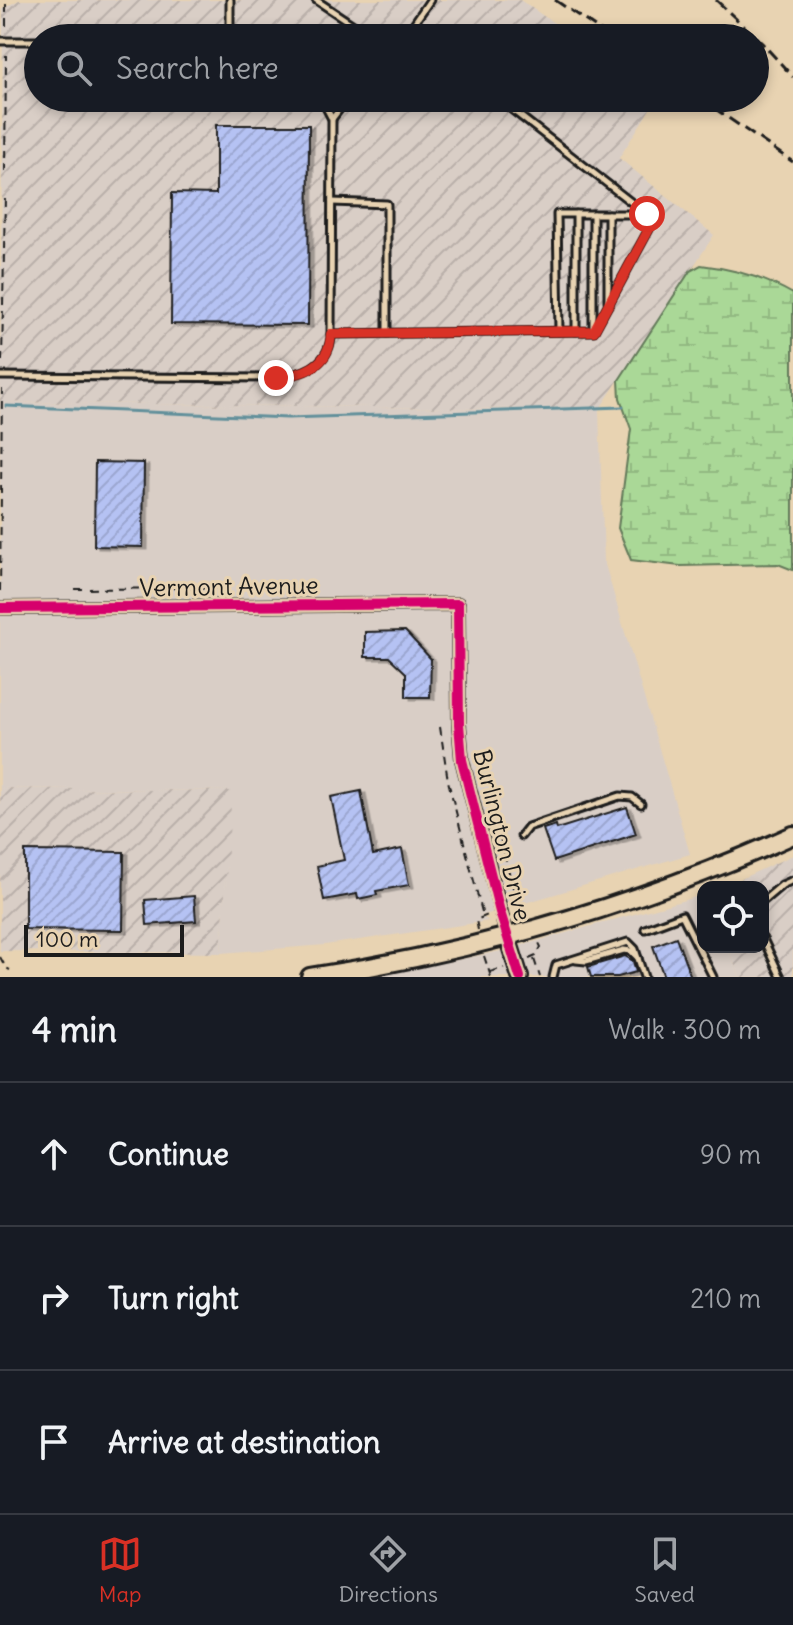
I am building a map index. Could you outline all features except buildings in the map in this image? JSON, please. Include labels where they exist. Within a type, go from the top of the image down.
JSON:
[{"type":"main road","points":[[310,977],[419,958],[507,936],[652,891],[793,835]]},
{"type":"street","name":"Vermont Avenue","points":[[0,608],[458,604]]},
{"type":"street","name":"Burlington Drive","points":[[458,604],[461,751],[520,977]]},
{"type":"lane","points":[[230,0],[230,24]]},
{"type":"lane","points":[[316,0],[352,24]]},
{"type":"lane","points":[[414,24],[430,0]]},
{"type":"lane","points":[[0,41],[24,41]]},
{"type":"lane","points":[[0,376],[276,378],[302,372],[323,360],[330,349],[331,334],[332,119],[328,112]]},
{"type":"lane","points":[[332,119],[337,112]]},
{"type":"lane","points":[[515,112],[654,220],[594,331]]},
{"type":"lane","points":[[332,202],[387,204],[387,333]]},
{"type":"lane","points":[[559,331],[557,214],[647,214]]},
{"type":"lane","points":[[576,214],[576,331]]},
{"type":"lane","points":[[593,214],[594,331]]},
{"type":"lane","points":[[608,214],[608,304]]},
{"type":"lane","points":[[331,334],[594,331]]},
{"type":"lane","points":[[521,836],[528,827],[620,796],[632,797],[641,804]]},
{"type":"lane","points":[[769,896],[793,880]]},
{"type":"lane","points":[[645,929],[682,915],[713,977]]},
{"type":"lane","points":[[553,977],[556,965],[628,942],[635,949],[644,977]]},
{"type":"lane","points":[[769,952],[781,977]]},
{"type":"path","points":[[6,0],[6,26]]},
{"type":"path","points":[[5,172],[6,55]]},
{"type":"path","points":[[2,361],[5,196]]},
{"type":"path","points":[[0,591],[2,389]]},
{"type":"path","points":[[75,589],[219,588]]},
{"type":"path","points":[[440,727],[448,781],[483,916]]},
{"type":"path","points":[[497,826],[518,907]]},
{"type":"path","points":[[0,957],[10,970]]},
{"type":"path","points":[[534,958],[540,977]]},
{"type":"path","points":[[490,972],[491,977]]},
{"type":"shaded area","points":[[19,0],[520,0],[555,24],[24,24],[24,112],[648,112],[619,158],[714,235],[599,410],[0,402],[3,8]]},
{"type":"shaded area","points":[[0,402],[599,410],[604,561],[690,854],[481,916],[489,921],[325,945],[221,953],[231,791],[0,788]]},
{"type":"shaded area","points":[[0,788],[232,791],[221,953],[0,951]]},
{"type":"shaded area","points":[[793,855],[793,977],[740,977],[730,953],[769,953],[769,881],[736,881]]},
{"type":"shaded area","points":[[697,897],[697,953],[730,953],[740,977],[372,977],[501,951]]},
{"type":"green space","points":[[701,265],[748,275],[793,294],[793,570],[778,564],[680,566],[631,560],[618,528],[631,429],[620,398],[619,380],[690,271]]},
{"type":"waterway","points":[[6,406],[288,418],[623,407]]},
{"type":"railway","points":[[555,0],[590,24]]},
{"type":"railway","points":[[716,0],[742,24]]},
{"type":"railway","points":[[769,51],[793,77]]},
{"type":"railway","points":[[720,112],[793,162]]},
{"type":"cycle path","points":[[0,608],[458,604],[462,760],[500,912],[520,977]]},
{"type":"route","points":[[276,378],[302,372],[323,360],[330,349],[331,334],[594,331],[654,220],[647,214]]}]
